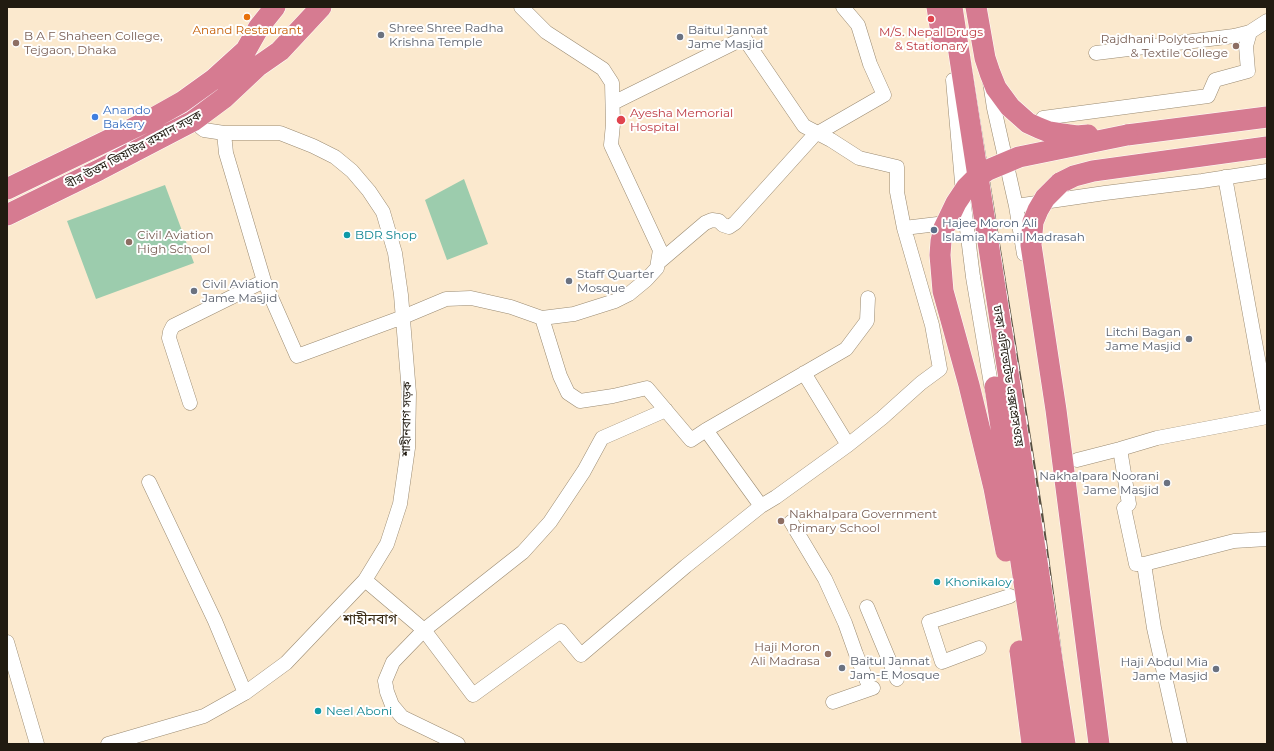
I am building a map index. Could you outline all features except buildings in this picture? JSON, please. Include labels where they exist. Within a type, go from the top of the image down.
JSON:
[{"type":"highway","name":"বীর উত্তম জিয়াউর রহমান সড়ক","points":[[7,215],[100,170],[193,121],[224,98],[252,59],[259,27],[275,7]]},
{"type":"highway","points":[[252,59],[285,7]]},
{"type":"highway","points":[[252,59],[309,7]]},
{"type":"highway","name":"বীর উত্তম জিয়াউর রহমান সড়ক","points":[[7,189],[150,120],[182,102],[214,79],[252,59],[280,51],[322,7]]},
{"type":"highway","name":"ঢাকা এলিভেটেড এক্সপ্রেসওয়ে","points":[[937,7],[1050,744]]},
{"type":"highway","name":"ঢাকা এলিভেটেড এক্সপ্রেসওয়ে","points":[[952,7],[1065,744]]},
{"type":"highway","points":[[977,7],[985,58],[990,73],[996,88],[1017,115],[1028,123],[1049,132],[1077,136],[1127,135]]},
{"type":"highway","points":[[1032,744],[1012,589],[994,488],[969,385],[943,291],[940,261],[941,241],[944,228],[956,203],[966,188],[976,178],[988,170],[1019,157],[1127,135],[1267,117]]},
{"type":"highway","points":[[1099,744],[1056,410],[1031,245],[1033,222],[1045,198],[1060,183],[1074,176],[1093,171],[1267,147]]},
{"type":"street","points":[[224,133],[226,153],[264,282],[297,356],[403,317],[446,299],[471,298],[511,307],[542,318],[574,314],[615,301],[629,294],[646,280],[657,268],[660,250],[611,145],[613,124],[612,83],[603,69],[546,32],[521,7]]},
{"type":"street","points":[[658,263],[705,223],[712,220],[719,221],[723,225],[730,227],[818,133],[884,94],[870,64],[858,25],[843,7]]},
{"type":"street","points":[[945,7],[956,106],[964,205],[973,277],[994,403],[1009,471],[1021,538],[1050,744]]},
{"type":"street","points":[[977,7],[994,108],[1016,206],[1075,561]]},
{"type":"street","points":[[1096,53],[1234,36],[1250,32],[1267,21]]},
{"type":"street","points":[[1043,118],[1208,96],[1215,80],[1248,71],[1246,46],[1250,32]]},
{"type":"street","points":[[366,580],[424,630],[472,695],[561,631],[581,655],[686,566],[762,506],[776,498],[848,445],[882,418],[921,383],[940,369],[932,325],[904,228],[897,192],[897,167],[859,158],[831,140],[804,126],[744,38],[613,104]]},
{"type":"street","name":"শাহীনবাগ সড়ক","points":[[108,744],[204,716],[245,693],[286,663],[366,580],[387,544],[400,504],[408,448],[409,393],[401,295],[395,253],[383,212],[369,191],[352,171],[335,157],[313,146],[280,133],[224,133],[204,130],[193,121]]},
{"type":"street","points":[[1016,206],[1105,192],[1267,171]]},
{"type":"street","points":[[1225,177],[1261,342],[1267,408]]},
{"type":"street","points":[[904,228],[946,223]]},
{"type":"street","points":[[190,403],[169,338],[173,326],[264,282]]},
{"type":"street","points":[[542,318],[560,376],[568,393],[580,401],[613,396],[647,388],[691,440],[846,349],[866,321],[868,298]]},
{"type":"street","points":[[804,373],[848,445]]},
{"type":"street","points":[[458,744],[402,716],[392,705],[385,681],[392,662],[424,630],[523,552],[550,522],[584,471],[602,438],[666,410]]},
{"type":"street","points":[[1077,460],[1157,438],[1267,416]]},
{"type":"street","points":[[706,430],[762,506]]},
{"type":"street","points":[[1120,449],[1129,504],[1124,508],[1136,564],[1144,564],[1234,541],[1267,538]]},
{"type":"street","points":[[149,482],[215,621],[245,693]]},
{"type":"street","points":[[791,522],[825,579],[871,687],[833,702]]},
{"type":"street","points":[[1144,564],[1154,628],[1180,744]]},
{"type":"street","points":[[979,648],[942,662],[929,622],[1010,596]]},
{"type":"street","points":[[867,607],[897,679]]},
{"type":"street","points":[[7,642],[38,744]]},
{"type":"green space","points":[[464,179],[488,244],[447,260],[425,200]]},
{"type":"green space","points":[[165,185],[194,263],[96,299],[67,221]]},
{"type":"tram line","points":[[949,7],[1030,516],[1063,744]]},
{"type":"railway","points":[[960,7],[1041,514],[1072,744]]},
{"type":"place","name":"Anand Restaurant","points":[[247,17]]},
{"type":"place","name":"M/S. Nepal Drugs & Stationary","points":[[931,19]]},
{"type":"place","name":"Shree Shree Radha Krishna Temple","points":[[381,35]]},
{"type":"place","name":"Baitul Jannat Jame Masjid","points":[[680,37]]},
{"type":"place","name":"B A F Shaheen College, Tejgaon, Dhaka","points":[[16,43]]},
{"type":"place","name":"Rajdhani Polytechnic & Textile College","points":[[1236,46]]},
{"type":"place","name":"Anando Bakery","points":[[95,117]]},
{"type":"place","name":"Ayesha Memorial Hospital","points":[[621,120]]},
{"type":"place","name":"Hajee Moron Ali Islamia Kamil Madrasah","points":[[934,230]]},
{"type":"place","name":"BDR Shop","points":[[347,235]]},
{"type":"place","name":"Civil Aviation High School","points":[[129,242]]},
{"type":"place","name":"Staff Quarter Mosque","points":[[569,281]]},
{"type":"place","name":"Civil Aviation Jame Masjid","points":[[194,291]]},
{"type":"place","name":"Litchi Bagan Jame Masjid","points":[[1189,339]]},
{"type":"place","name":"Nakhalpara Noorani Jame Masjid","points":[[1167,483]]},
{"type":"place","name":"Nakhalpara Government Primary School","points":[[781,521]]},
{"type":"place","name":"Khonikaloy","points":[[937,582]]},
{"type":"place","name":"Haji Moron Ali Madrasa","points":[[828,654]]},
{"type":"place","name":"Baitul Jannat Jam-E Mosque","points":[[842,668]]},
{"type":"place","name":"Haji Abdul Mia Jame Masjid","points":[[1216,669]]},
{"type":"place","name":"Neel Aboni","points":[[318,711]]},
{"type":"district","name":"শাহীনবাগ","points":[[370,620]]}]
